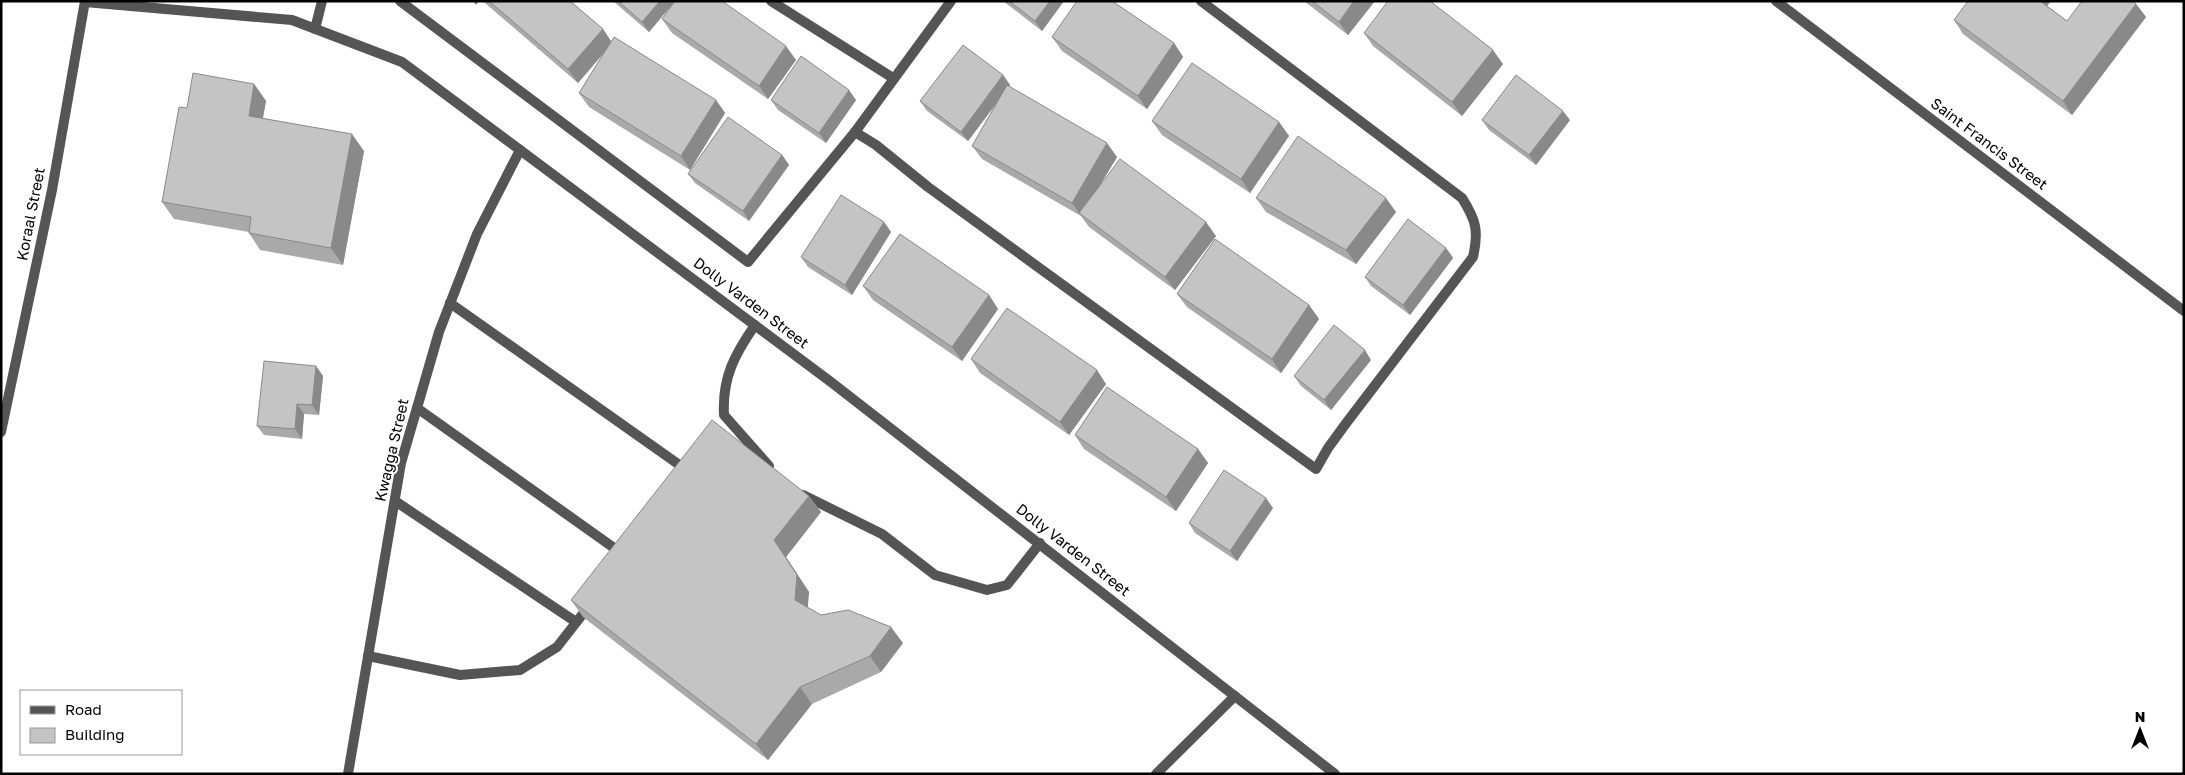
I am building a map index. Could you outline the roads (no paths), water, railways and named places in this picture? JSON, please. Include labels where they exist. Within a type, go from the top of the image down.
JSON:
[{"type":"street","name":"Dolly Varden Street","points":[[85,1],[292,20],[402,62],[755,325],[1040,543],[1335,774]]},
{"type":"street","name":"Koraal Street","points":[[2,426],[52,190],[85,1]]},
{"type":"street","points":[[315,29],[322,1]]},
{"type":"street","points":[[400,1],[748,262],[855,132],[951,1]]},
{"type":"street","points":[[770,1],[894,78]]},
{"type":"street","points":[[855,132],[1316,469],[1332,441],[1473,257],[1476,243],[1476,222],[1462,198],[1201,1]]},
{"type":"street","name":"Saint Francis Street","points":[[1776,1],[2184,311]]},
{"type":"street","name":"Kwagga Street","points":[[348,774],[401,463],[439,332],[450,303],[477,234],[520,150]]},
{"type":"street","points":[[450,303],[691,473]]},
{"type":"street","points":[[755,325],[738,350],[727,377],[724,414],[727,427],[777,473]]},
{"type":"street","points":[[417,408],[627,556]]},
{"type":"street","points":[[793,486],[808,499],[882,534],[935,575],[987,590],[1007,585],[1040,543]]},
{"type":"street","points":[[395,501],[576,622]]},
{"type":"street","points":[[368,656],[460,675],[520,670],[557,648],[593,600]]},
{"type":"street","points":[[1156,774],[1235,696]]}]
